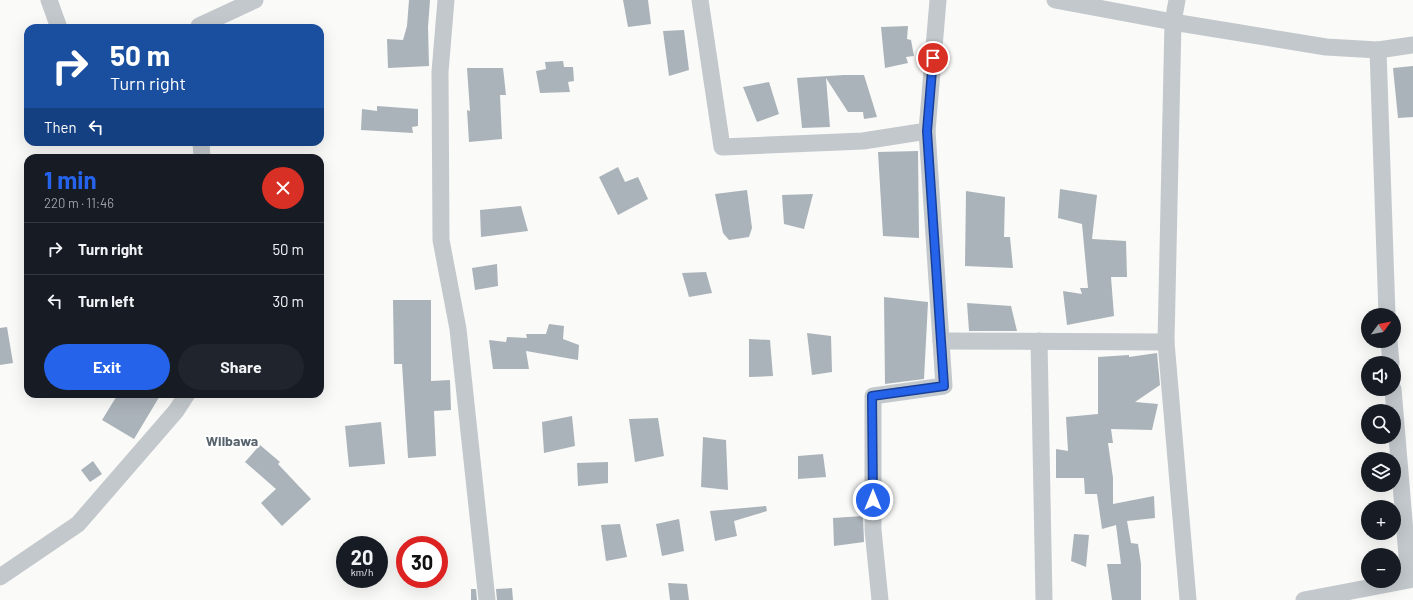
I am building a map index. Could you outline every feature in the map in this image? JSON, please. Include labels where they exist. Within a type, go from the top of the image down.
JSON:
[{"type":"street","points":[[50,0],[58,24]]},
{"type":"street","points":[[201,24],[255,0]]},
{"type":"street","points":[[446,0],[440,72],[441,240],[458,329],[487,600]]},
{"type":"street","points":[[700,0],[722,147],[863,141],[927,131]]},
{"type":"street","points":[[880,600],[874,530],[872,396],[944,386],[927,131],[938,0]]},
{"type":"street","points":[[1055,0],[1173,22],[1326,47],[1378,50],[1413,45]]},
{"type":"street","points":[[1177,0],[1173,22],[1166,342],[1188,600]]},
{"type":"street","points":[[1378,50],[1387,308]]},
{"type":"street","points":[[941,340],[1166,342]]},
{"type":"street","points":[[1039,341],[1044,600]]},
{"type":"street","points":[[1304,600],[1409,580],[1394,396]]},
{"type":"street","points":[[0,577],[78,524],[176,411],[184,398]]},
{"type":"building","points":[[409,0],[430,0],[428,27],[429,66],[388,68],[387,39],[403,40],[407,26]]},
{"type":"building","points":[[623,0],[648,0],[651,24],[628,27]]},
{"type":"building","points":[[908,26],[907,39],[911,40],[914,56],[906,57],[908,63],[885,68],[881,27]]},
{"type":"building","points":[[684,30],[689,70],[669,76],[663,31]]},
{"type":"building","points":[[563,61],[564,67],[573,67],[574,81],[568,82],[570,92],[540,93],[536,71],[546,69],[545,62]]},
{"type":"building","points":[[1413,66],[1413,117],[1398,118],[1393,68]]},
{"type":"building","points":[[467,68],[503,68],[506,95],[500,95],[502,139],[469,142],[467,110],[470,111]]},
{"type":"building","points":[[864,75],[877,117],[864,119],[863,112],[848,112],[826,78],[830,127],[802,128],[797,78]]},
{"type":"building","points":[[769,82],[779,114],[757,122],[743,87]]},
{"type":"building","points":[[377,106],[418,109],[418,126],[412,127],[413,133],[361,130],[362,109],[377,111]]},
{"type":"building","points":[[918,151],[919,238],[883,236],[878,152]]},
{"type":"building","points":[[618,167],[625,182],[638,177],[648,199],[618,215],[599,177]]},
{"type":"building","points":[[1060,189],[1097,195],[1092,239],[1126,241],[1127,277],[1111,277],[1114,316],[1067,325],[1063,291],[1082,294],[1080,288],[1088,288],[1082,224],[1058,218]]},
{"type":"building","points":[[747,190],[752,228],[749,237],[729,240],[723,233],[715,194]]},
{"type":"building","points":[[966,191],[1005,197],[1004,237],[1010,237],[1013,268],[965,266]]},
{"type":"building","points":[[813,194],[804,229],[784,224],[782,195]]},
{"type":"building","points":[[521,206],[528,231],[481,237],[480,210]]},
{"type":"building","points":[[497,264],[498,286],[475,290],[472,268]]},
{"type":"building","points":[[706,272],[712,293],[689,297],[682,273]]},
{"type":"building","points":[[884,297],[928,302],[924,379],[885,384]]},
{"type":"building","points":[[393,300],[431,300],[431,381],[450,380],[451,410],[434,411],[436,456],[408,458],[402,364],[394,364]]},
{"type":"building","points":[[967,303],[1011,306],[1017,331],[969,331]]},
{"type":"building","points":[[549,324],[564,326],[563,339],[579,345],[578,360],[526,351],[529,369],[493,369],[489,340],[506,342],[507,337],[527,338],[526,334],[546,334]]},
{"type":"building","points":[[7,327],[13,363],[0,365],[0,328]]},
{"type":"building","points":[[807,333],[831,336],[832,372],[812,375]]},
{"type":"building","points":[[749,339],[770,340],[773,376],[749,377]]},
{"type":"building","points":[[1157,353],[1160,385],[1135,402],[1158,404],[1152,430],[1111,429],[1113,443],[1108,443],[1113,478],[1113,504],[1154,496],[1155,518],[1127,521],[1131,543],[1138,544],[1141,564],[1141,600],[1112,600],[1107,564],[1121,564],[1116,525],[1102,529],[1097,494],[1085,494],[1084,478],[1056,478],[1056,449],[1068,451],[1066,417],[1098,414],[1098,357],[1129,355],[1129,357]]},
{"type":"building","points":[[116,398],[159,398],[134,439],[102,420]]},
{"type":"building","points":[[572,416],[575,446],[544,453],[542,422]]},
{"type":"building","points":[[658,418],[664,456],[635,462],[629,419]]},
{"type":"building","points":[[381,422],[385,464],[349,467],[345,426]]},
{"type":"building","points":[[703,437],[726,440],[728,490],[701,487]]},
{"type":"building","points":[[260,445],[280,462],[278,464],[311,499],[282,526],[261,503],[276,489],[245,462]]},
{"type":"building","points":[[823,454],[826,477],[798,479],[798,456]]},
{"type":"building","points":[[93,461],[102,474],[90,482],[81,470]]},
{"type":"building","points":[[608,462],[608,483],[578,486],[577,463]]},
{"type":"building","points":[[766,506],[767,511],[734,521],[737,536],[715,541],[710,511]]},
{"type":"building","points":[[863,516],[864,542],[834,546],[833,518]]},
{"type":"building","points":[[679,519],[684,551],[662,556],[656,524]]},
{"type":"building","points":[[620,524],[627,557],[606,561],[601,525]]},
{"type":"building","points":[[1074,534],[1089,535],[1086,567],[1071,561]]},
{"type":"building","points":[[668,583],[687,584],[689,600],[670,600]]},
{"type":"building","points":[[512,588],[513,600],[497,600],[496,589]]},
{"type":"building","points":[[471,589],[476,589],[477,600],[471,600]]},
{"type":"district","name":"Wilbawa","points":[[232,441]]},
{"type":"route","points":[[873,500],[872,396],[944,386],[927,131],[933,58]]}]
